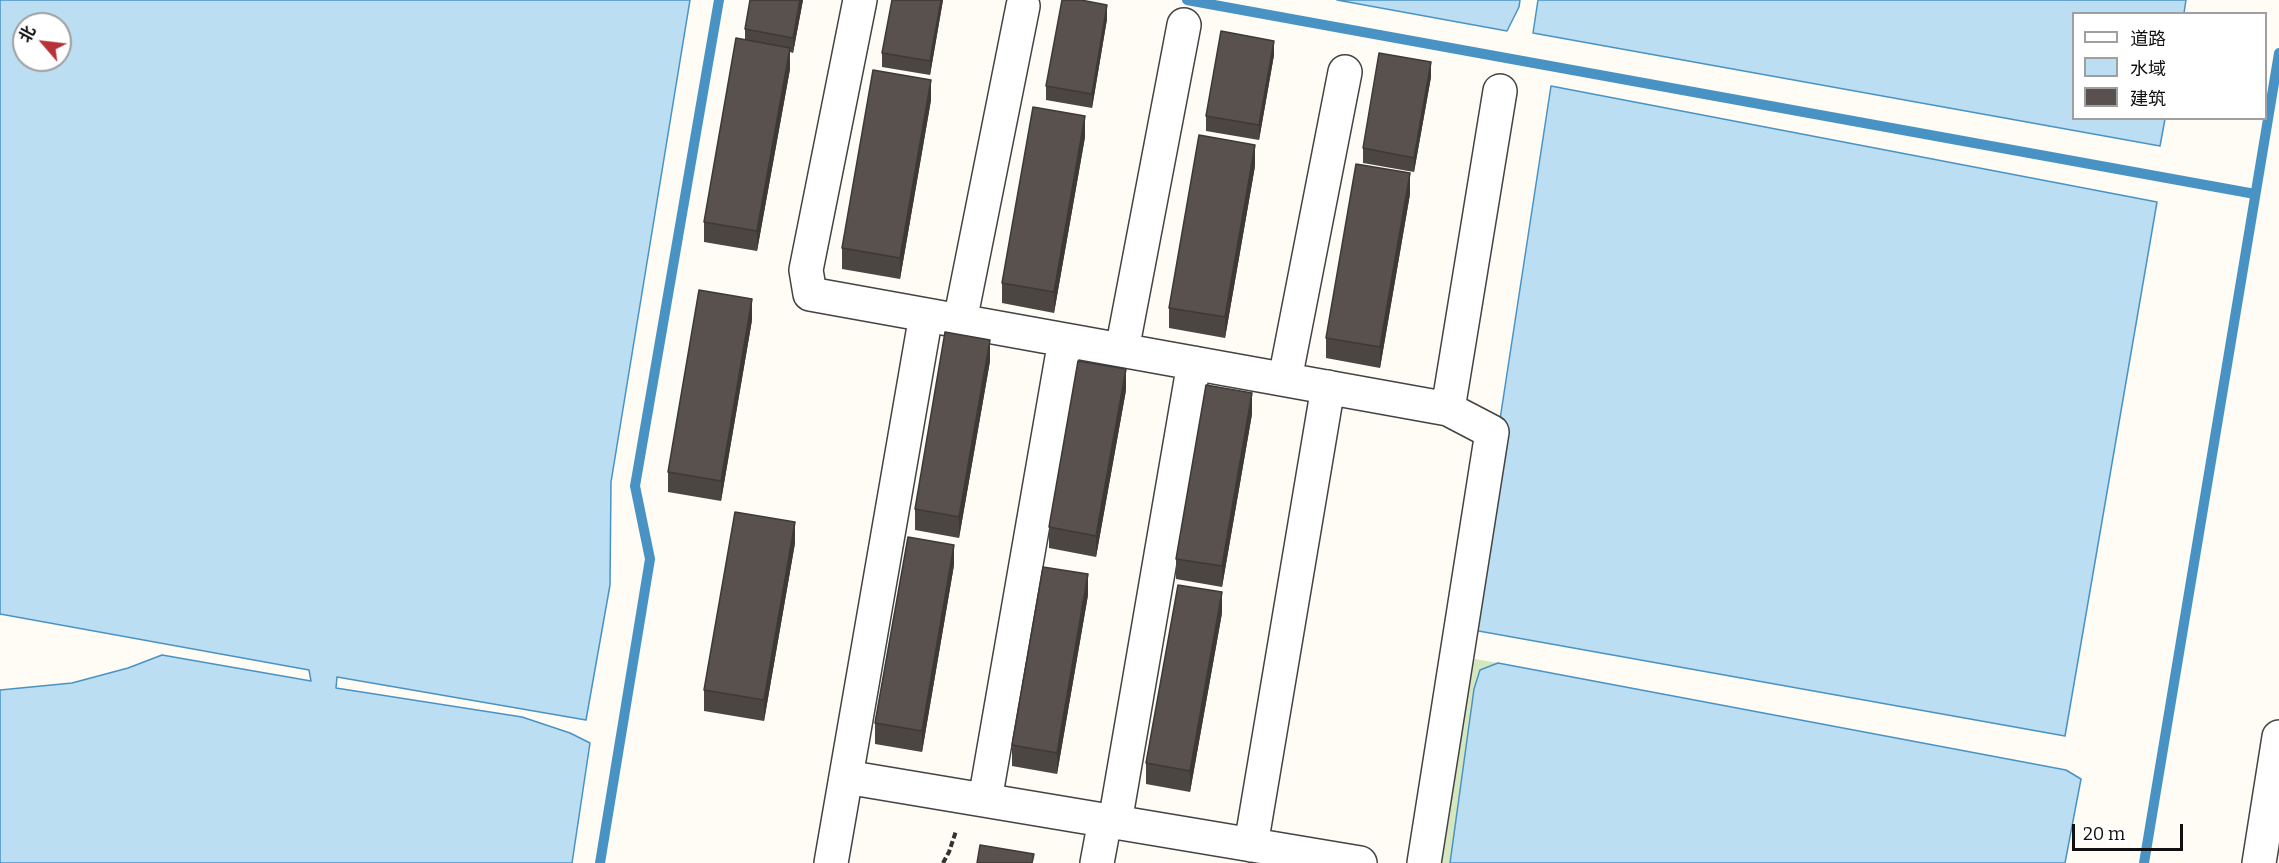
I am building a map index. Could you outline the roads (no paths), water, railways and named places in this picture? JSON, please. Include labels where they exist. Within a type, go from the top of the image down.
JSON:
[{"type":"street","points":[[860,0],[806,270],[810,294],[1448,409],[1492,432],[1424,863]]},
{"type":"street","points":[[960,321],[1023,6]]},
{"type":"street","points":[[1122,350],[1184,25]]},
{"type":"street","points":[[1285,380],[1345,72]]},
{"type":"street","points":[[1448,409],[1500,91]]},
{"type":"street","points":[[831,863],[926,315]]},
{"type":"street","points":[[985,800],[1065,340]]},
{"type":"street","points":[[1098,863],[1110,821],[1194,363]]},
{"type":"street","points":[[1243,850],[1328,387]]},
{"type":"street","points":[[2259,863],[2279,737]]},
{"type":"street","points":[[846,777],[1110,821],[1243,850],[1360,863]]},
{"type":"water","points":[[0,0],[690,0],[611,482],[610,585],[586,720],[337,677],[336,688],[522,717],[570,733],[590,743],[572,863],[0,863],[0,690],[72,683],[128,668],[162,655],[311,681],[309,670],[0,614]]},
{"type":"water","points":[[1337,0],[1520,0],[1507,31]]},
{"type":"water","points":[[1538,0],[2186,0],[2184,12],[2072,12],[2072,120],[2165,120],[2160,146],[1533,33]]},
{"type":"water","points":[[1551,86],[2157,202],[2065,736],[1473,630],[1469,622]]},
{"type":"water","points":[[1498,663],[2066,770],[2081,779],[2065,863],[1450,863],[1474,689],[1480,670]]},
{"type":"waterway","points":[[600,863],[650,559],[635,486],[719,0]]},
{"type":"waterway","points":[[1187,0],[2255,194]]},
{"type":"waterway","points":[[2144,863],[2279,53]]}]
